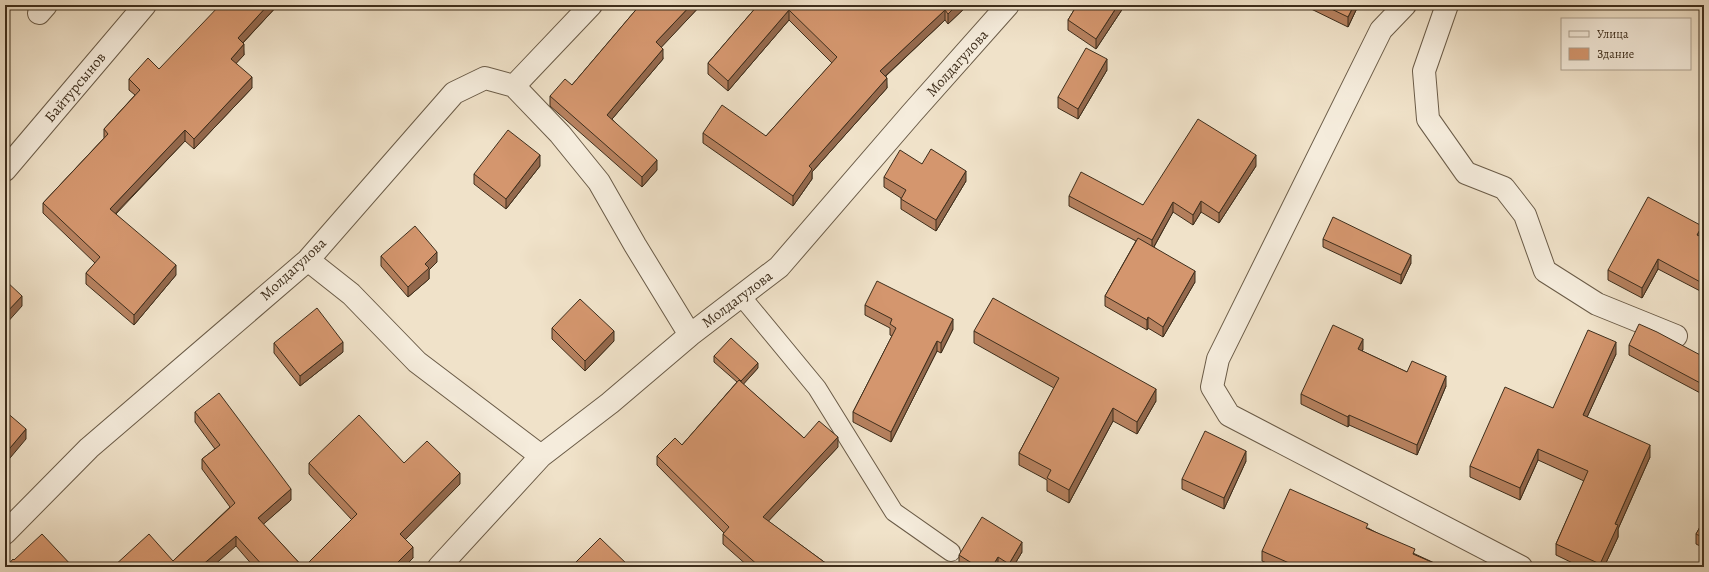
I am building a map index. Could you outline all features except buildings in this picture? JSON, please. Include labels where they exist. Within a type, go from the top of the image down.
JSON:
[{"type":"street","name":"Байтурсынов","points":[[5,170],[145,5]]},
{"type":"street","points":[[591,5],[514,86],[560,134],[599,182],[635,245],[690,335]]},
{"type":"street","name":"Молдагулова","points":[[439,567],[541,456],[610,403],[690,335],[779,267],[912,113],[1008,5]]},
{"type":"street","points":[[1405,5],[1381,30],[1218,359],[1212,387],[1229,415],[1521,567]]},
{"type":"street","points":[[1447,5],[1424,71],[1428,119],[1466,173],[1504,188],[1525,215],[1545,272],[1596,304],[1676,336]]},
{"type":"street","name":"Молдагулова","points":[[5,533],[88,448],[308,260],[454,93],[485,78],[514,86]]},
{"type":"street","points":[[308,260],[351,294],[417,362],[541,456]]},
{"type":"lane","points":[[740,296],[817,388],[894,512],[951,552]]}]
